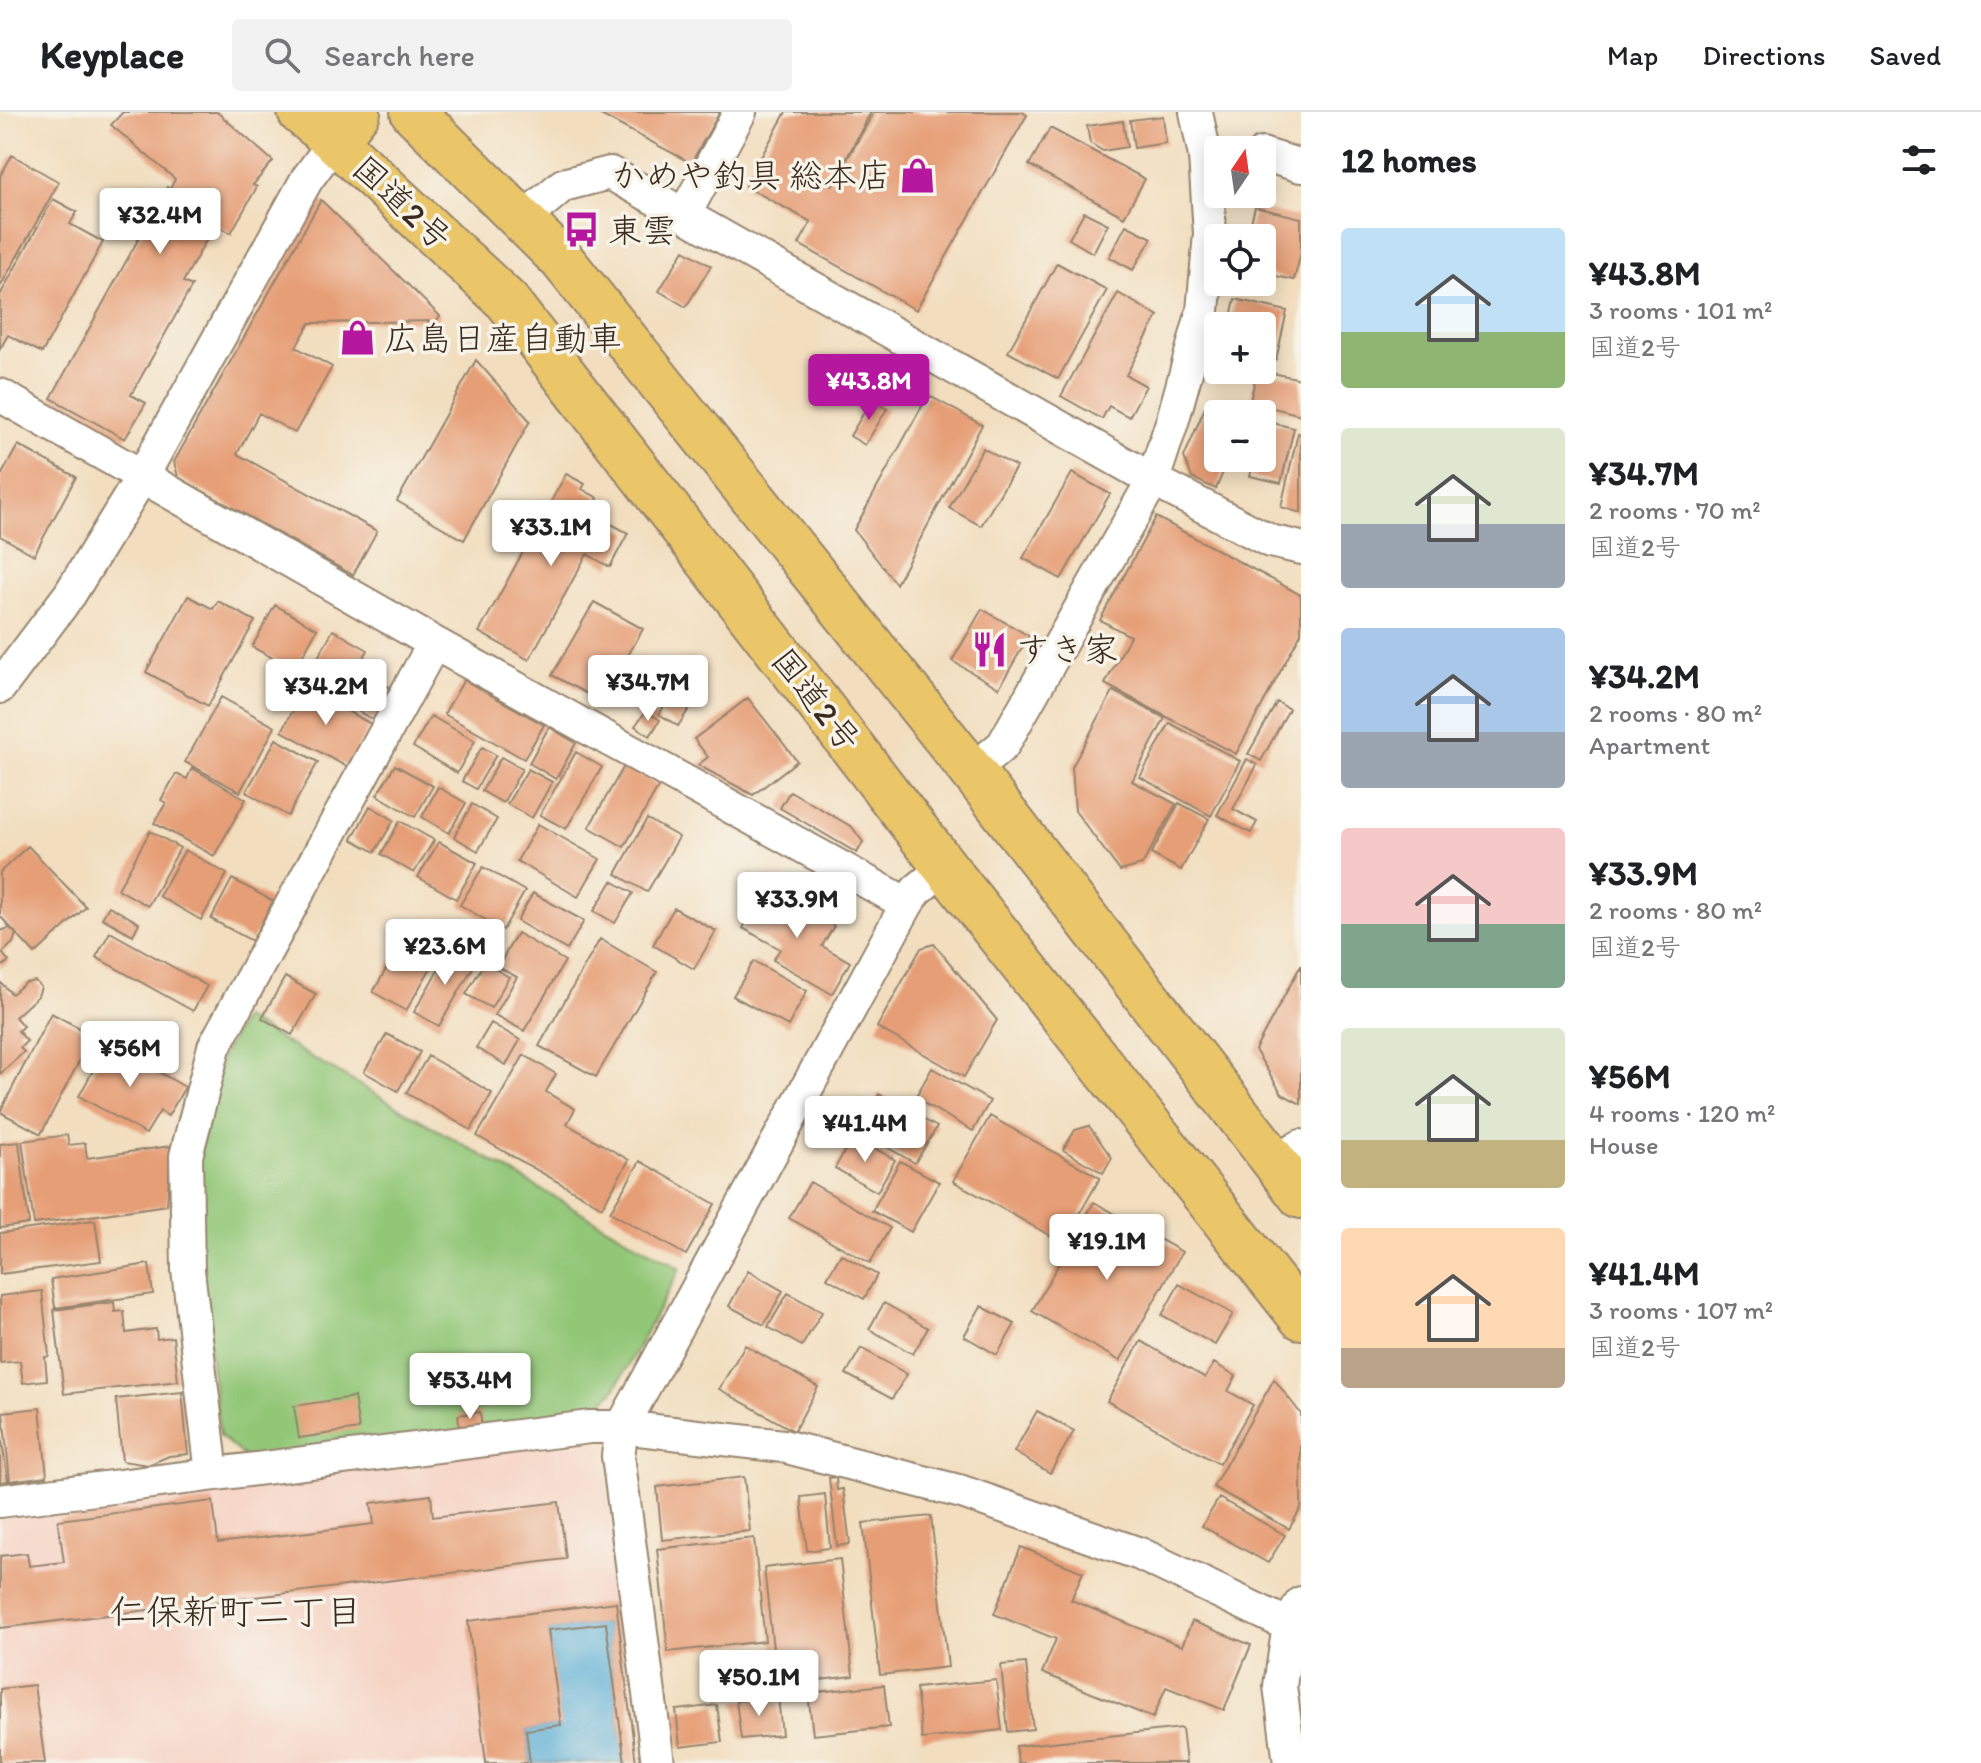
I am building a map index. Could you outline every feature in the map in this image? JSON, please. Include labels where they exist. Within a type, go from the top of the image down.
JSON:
[{"type":"highway","name":"国道2号","points":[[300,112],[347,126],[507,301],[945,867],[1301,1317]]},
{"type":"highway","name":"国道2号","points":[[413,112],[562,260],[972,771],[1288,1154],[1301,1196]]},
{"type":"street","points":[[684,215],[740,112]]},
{"type":"street","points":[[1196,112],[1205,136]]},
{"type":"street","points":[[0,687],[70,594],[143,475],[307,179],[347,126]]},
{"type":"street","points":[[1276,158],[1301,166]]},
{"type":"street","points":[[522,220],[563,185],[610,173],[1153,480],[1270,541],[1301,548]]},
{"type":"street","points":[[972,771],[1003,745],[1153,480],[1203,311],[1211,208]]},
{"type":"street","points":[[0,395],[434,643],[907,904]]},
{"type":"street","points":[[212,1474],[188,1270],[186,1156],[214,1047],[434,643]]},
{"type":"street","points":[[658,1763],[618,1456],[622,1427],[907,904],[917,890],[945,867]]},
{"type":"street","points":[[0,1501],[590,1427],[622,1427],[783,1446],[962,1492],[1140,1554],[1295,1614],[1280,1686],[1290,1763]]},
{"type":"shaded area","points":[[591,1439],[602,1449],[641,1763],[0,1763],[0,1515]]},
{"type":"green space","points":[[243,1018],[680,1269],[614,1391],[584,1419],[247,1459],[220,1436],[199,1262],[197,1165],[222,1056]]},
{"type":"water","points":[[606,1623],[625,1763],[530,1763],[526,1730],[560,1725],[548,1630]]},
{"type":"building","points":[[123,112],[217,112],[273,161],[253,185],[257,187],[231,233],[215,224],[183,282],[192,286],[131,395],[146,403],[125,439],[51,398],[167,187],[170,189],[175,179],[111,125]]},
{"type":"building","points":[[595,112],[720,112],[691,163]]},
{"type":"building","points":[[786,112],[871,112],[832,186],[874,112],[1022,112],[1027,115],[916,310],[799,244],[811,222],[745,186]]},
{"type":"building","points":[[1163,116],[1166,143],[1134,148],[1130,120]]},
{"type":"building","points":[[1123,121],[1127,147],[1103,151],[1090,143],[1087,126]]},
{"type":"building","points":[[1050,128],[1145,179],[1124,217],[1029,165]]},
{"type":"building","points":[[12,155],[59,182],[0,287],[0,176]]},
{"type":"building","points":[[53,199],[77,212],[70,224],[103,242],[42,353],[8,335],[0,349],[0,295]]},
{"type":"building","points":[[321,200],[440,316],[436,321],[310,323],[296,347],[332,367],[295,433],[259,413],[237,454],[377,531],[353,575],[178,477],[174,462]]},
{"type":"building","points":[[1255,208],[1301,218],[1301,253],[1294,280],[1276,276],[1276,224],[1251,224]]},
{"type":"building","points":[[1084,212],[1108,224],[1093,253],[1069,239]]},
{"type":"building","points":[[1126,225],[1152,238],[1133,270],[1109,257]]},
{"type":"building","points":[[684,250],[711,266],[686,307],[659,291]]},
{"type":"building","points":[[1057,263],[1107,290],[1058,379],[1008,352]]},
{"type":"building","points":[[1118,293],[1158,316],[1126,375],[1146,386],[1129,417],[1109,406],[1102,419],[1061,396]]},
{"type":"building","points":[[1235,299],[1287,311],[1276,360],[1276,312],[1232,312]]},
{"type":"building","points":[[476,360],[530,421],[464,540],[397,501]]},
{"type":"building","points":[[1276,374],[1301,379],[1301,415],[1276,409],[1276,400],[1250,400],[1254,384],[1276,384]]},
{"type":"building","points":[[928,395],[982,425],[896,584],[854,530]]},
{"type":"building","points":[[872,399],[887,409],[865,445],[850,436]]},
{"type":"building","points":[[1204,410],[1204,472],[1223,472],[1216,489],[1192,478],[1184,457]]},
{"type":"building","points":[[1276,424],[1294,428],[1281,483],[1250,476],[1251,472],[1276,472]]},
{"type":"building","points":[[1298,433],[1301,434],[1301,513],[1281,507]]},
{"type":"building","points":[[18,445],[76,477],[34,555],[0,536],[0,473]]},
{"type":"building","points":[[983,448],[1016,467],[981,526],[949,508]]},
{"type":"building","points":[[1072,473],[1110,494],[1061,579],[1023,558]]},
{"type":"building","points":[[566,474],[585,484],[582,489],[598,498],[591,513],[628,533],[610,567],[587,554],[529,660],[479,632]]},
{"type":"building","points":[[1156,517],[1301,595],[1301,633],[1236,754],[1105,684],[1130,636],[1100,620]]},
{"type":"building","points":[[188,596],[213,609],[218,601],[255,621],[208,706],[146,672]]},
{"type":"building","points":[[594,602],[643,629],[602,702],[552,675]]},
{"type":"building","points":[[275,605],[317,629],[295,670],[252,647]]},
{"type":"building","name":"すき家","points":[[982,609],[1029,636],[999,688],[952,661]]},
{"type":"building","points":[[333,630],[368,650],[357,669],[391,688],[374,720],[305,681]]},
{"type":"building","points":[[464,680],[544,725],[524,759],[444,714]]},
{"type":"building","points":[[305,688],[371,724],[347,767],[282,731]]},
{"type":"building","points":[[1113,691],[1165,718],[1132,781],[1176,804],[1142,865],[1120,871],[1075,811],[1072,767]]},
{"type":"building","points":[[673,692],[692,704],[678,726],[659,714]]},
{"type":"building","points":[[221,697],[275,727],[240,792],[185,762]]},
{"type":"building","points":[[748,698],[797,761],[753,795],[698,765],[708,757],[694,739]]},
{"type":"building","points":[[1277,702],[1289,709],[1261,761],[1248,754]]},
{"type":"building","points":[[646,711],[660,720],[650,736],[635,726]]},
{"type":"building","points":[[431,716],[475,741],[457,773],[413,747]]},
{"type":"building","points":[[1170,723],[1240,761],[1211,816],[1140,777]]},
{"type":"building","points":[[549,727],[576,743],[556,779],[529,763]]},
{"type":"building","points":[[276,739],[318,762],[288,816],[246,792]]},
{"type":"building","points":[[482,747],[496,755],[476,789],[462,781]]},
{"type":"building","points":[[576,752],[602,767],[566,829],[540,815]]},
{"type":"building","points":[[501,757],[522,769],[503,803],[482,791]]},
{"type":"building","points":[[1247,759],[1257,765],[1233,809],[1257,822],[1251,833],[1217,815]]},
{"type":"building","points":[[395,765],[433,786],[415,817],[377,795]]},
{"type":"building","points":[[624,766],[659,786],[624,847],[589,827]]},
{"type":"building","points":[[192,768],[246,799],[214,856],[154,823],[166,803],[161,800],[176,774],[187,779]]},
{"type":"building","points":[[528,769],[552,782],[532,818],[507,804]]},
{"type":"building","points":[[438,787],[466,803],[449,833],[422,817]]},
{"type":"building","points":[[790,791],[852,827],[863,842],[857,853],[780,808]]},
{"type":"building","points":[[1179,803],[1209,819],[1181,870],[1151,854]]},
{"type":"building","points":[[472,804],[497,819],[478,851],[454,837]]},
{"type":"building","points":[[370,806],[394,820],[375,852],[352,839]]},
{"type":"building","points":[[647,819],[679,837],[647,892],[616,874]]},
{"type":"building","points":[[400,821],[434,840],[414,873],[381,854]]},
{"type":"building","points":[[538,824],[600,859],[578,897],[517,861]]},
{"type":"building","points":[[150,831],[180,848],[148,906],[118,889]]},
{"type":"building","points":[[439,842],[477,863],[456,899],[418,877]]},
{"type":"building","points":[[28,846],[86,907],[35,954],[0,916],[0,872]]},
{"type":"building","points":[[185,850],[227,874],[201,920],[159,896]]},
{"type":"building","points":[[483,867],[525,891],[503,930],[460,905]]},
{"type":"building","points":[[232,879],[273,901],[252,941],[211,919]]},
{"type":"building","points":[[612,881],[633,893],[615,923],[594,911]]},
{"type":"building","points":[[766,887],[834,926],[822,946],[850,962],[832,994],[773,960],[780,949],[743,928]]},
{"type":"building","points":[[533,893],[584,921],[567,950],[517,921]]},
{"type":"building","points":[[109,906],[139,923],[133,935],[102,918]]},
{"type":"building","points":[[674,908],[716,931],[694,969],[653,945]]},
{"type":"building","points":[[411,926],[444,945],[406,1011],[373,992]]},
{"type":"building","points":[[10,928],[16,934],[13,943],[2,953],[9,961],[0,968],[0,931]]},
{"type":"building","points":[[110,932],[207,986],[193,1011],[96,957]]},
{"type":"building","points":[[517,933],[565,961],[524,1031],[495,1015],[517,977],[498,967]]},
{"type":"building","points":[[600,939],[657,972],[596,1077],[539,1046]]},
{"type":"building","points":[[934,944],[997,1020],[964,1077],[877,1027],[921,948]]},
{"type":"building","points":[[451,947],[476,962],[439,1026],[414,1012]]},
{"type":"building","points":[[754,961],[807,991],[788,1026],[733,996]]},
{"type":"building","points":[[484,963],[509,977],[491,1008],[466,994]]},
{"type":"building","points":[[1301,965],[1301,1104],[1282,1094],[1255,1050]]},
{"type":"building","points":[[285,977],[316,994],[292,1035],[262,1018]]},
{"type":"building","points":[[35,981],[41,987],[38,996],[15,1017],[23,1026],[18,1031],[27,1041],[20,1048],[24,1052],[0,1074],[0,982],[12,994],[25,983]]},
{"type":"building","points":[[51,1013],[93,1035],[41,1134],[0,1112]]},
{"type":"building","points":[[491,1023],[520,1040],[506,1065],[476,1048]]},
{"type":"building","points":[[387,1034],[420,1052],[398,1091],[364,1072]]},
{"type":"building","points":[[108,1043],[185,1087],[168,1116],[160,1111],[146,1134],[79,1096]]},
{"type":"building","points":[[524,1055],[556,1074],[546,1092],[575,1109],[567,1124],[629,1160],[602,1207],[477,1136]]},
{"type":"building","points":[[428,1056],[492,1093],[471,1130],[406,1093]]},
{"type":"building","points":[[932,1068],[990,1101],[973,1131],[915,1098]]},
{"type":"building","points":[[879,1094],[937,1127],[915,1163],[858,1131]]},
{"type":"building","points":[[990,1116],[1100,1178],[1063,1243],[953,1181]]},
{"type":"building","points":[[1089,1126],[1112,1158],[1103,1173],[1063,1150],[1075,1130]]},
{"type":"building","points":[[67,1135],[69,1145],[85,1143],[87,1158],[171,1146],[167,1205],[34,1224],[22,1141]]},
{"type":"building","points":[[853,1136],[895,1160],[877,1192],[835,1168]]},
{"type":"building","points":[[19,1142],[29,1224],[0,1228],[0,1144]]},
{"type":"building","points":[[640,1161],[715,1204],[686,1255],[610,1212]]},
{"type":"building","points":[[900,1161],[939,1182],[911,1232],[872,1211]]},
{"type":"building","points":[[810,1182],[890,1228],[870,1263],[789,1218]]},
{"type":"building","points":[[1094,1202],[1182,1252],[1120,1361],[1032,1311]]},
{"type":"building","points":[[95,1220],[101,1261],[0,1274],[0,1233]]},
{"type":"building","points":[[841,1254],[877,1275],[864,1299],[827,1278]]},
{"type":"building","points":[[149,1264],[153,1294],[55,1308],[51,1279]]},
{"type":"building","points":[[748,1271],[783,1291],[764,1325],[729,1306]]},
{"type":"building","points":[[1179,1284],[1233,1314],[1215,1345],[1162,1315]]},
{"type":"building","points":[[42,1291],[49,1356],[45,1357],[47,1380],[23,1383],[20,1361],[0,1363],[0,1296]]},
{"type":"building","points":[[788,1293],[822,1312],[802,1346],[768,1327]]},
{"type":"building","points":[[114,1302],[115,1312],[124,1311],[126,1333],[156,1329],[157,1339],[173,1337],[178,1381],[64,1394],[54,1310]]},
{"type":"building","points":[[884,1303],[928,1328],[913,1354],[869,1329]]},
{"type":"building","points":[[981,1306],[1015,1324],[997,1355],[964,1336]]},
{"type":"building","points":[[1141,1341],[1205,1378],[1214,1363],[1236,1376],[1228,1391],[1253,1405],[1219,1464],[1107,1401]]},
{"type":"building","points":[[745,1345],[818,1387],[794,1431],[719,1389]]},
{"type":"building","points":[[861,1348],[907,1374],[892,1399],[846,1374]]},
{"type":"building","points":[[1274,1379],[1301,1414],[1301,1508],[1289,1529],[1213,1487]]},
{"type":"building","points":[[182,1392],[188,1454],[169,1456],[148,1465],[122,1461],[116,1399]]},
{"type":"building","points":[[354,1397],[359,1429],[299,1438],[294,1406]]},
{"type":"building","points":[[40,1408],[47,1476],[10,1481],[3,1412]]},
{"type":"building","points":[[1037,1411],[1074,1431],[1050,1473],[1014,1452]]},
{"type":"building","points":[[480,1412],[482,1427],[460,1430],[458,1415]]},
{"type":"building","points":[[0,1429],[8,1481],[0,1482]]},
{"type":"building","points":[[744,1477],[750,1531],[662,1540],[657,1487]]},
{"type":"building","points":[[836,1477],[837,1490],[843,1489],[850,1544],[837,1546],[829,1478]]},
{"type":"building","points":[[825,1494],[830,1548],[807,1551],[801,1497]]},
{"type":"building","points":[[431,1495],[433,1517],[559,1502],[566,1559],[0,1628],[0,1556],[27,1553],[29,1566],[64,1562],[58,1520],[213,1501],[218,1543],[374,1524],[371,1503]]},
{"type":"building","points":[[1219,1498],[1285,1535],[1268,1563],[1202,1526]]},
{"type":"building","points":[[931,1516],[948,1667],[880,1675],[863,1523]]},
{"type":"building","points":[[754,1538],[765,1641],[668,1652],[657,1549]]},
{"type":"building","points":[[1021,1547],[1083,1572],[1071,1600],[1182,1646],[1192,1621],[1251,1645],[1224,1710],[1166,1687],[1153,1718],[1042,1673],[1056,1639],[994,1614]]},
{"type":"building","points":[[840,1559],[853,1676],[777,1685],[764,1568]]},
{"type":"building","points":[[616,1602],[636,1763],[625,1763],[606,1623],[548,1630],[561,1725],[526,1730],[530,1763],[486,1763],[468,1621]]},
{"type":"building","points":[[1026,1663],[1033,1729],[1008,1732],[1001,1665]]},
{"type":"building","points":[[996,1680],[1002,1730],[922,1739],[916,1688]]},
{"type":"building","points":[[34,1685],[45,1763],[0,1763],[0,1689]]},
{"type":"building","points":[[884,1685],[889,1727],[813,1735],[808,1693]]},
{"type":"building","points":[[778,1697],[782,1735],[741,1739],[736,1701]]},
{"type":"building","points":[[717,1705],[722,1742],[680,1747],[676,1710]]},
{"type":"building","points":[[1182,1728],[1186,1763],[1018,1763],[1016,1746]]},
{"type":"place","name":"かめや釣具 総本店","points":[[917,175]]},
{"type":"place","name":"東雲","points":[[582,230]]},
{"type":"place","name":"広島日産自動車","points":[[358,338]]},
{"type":"place","name":"すき家","points":[[990,649]]},
{"type":"district","name":"仁保新町二丁目","points":[[236,1611]]}]
